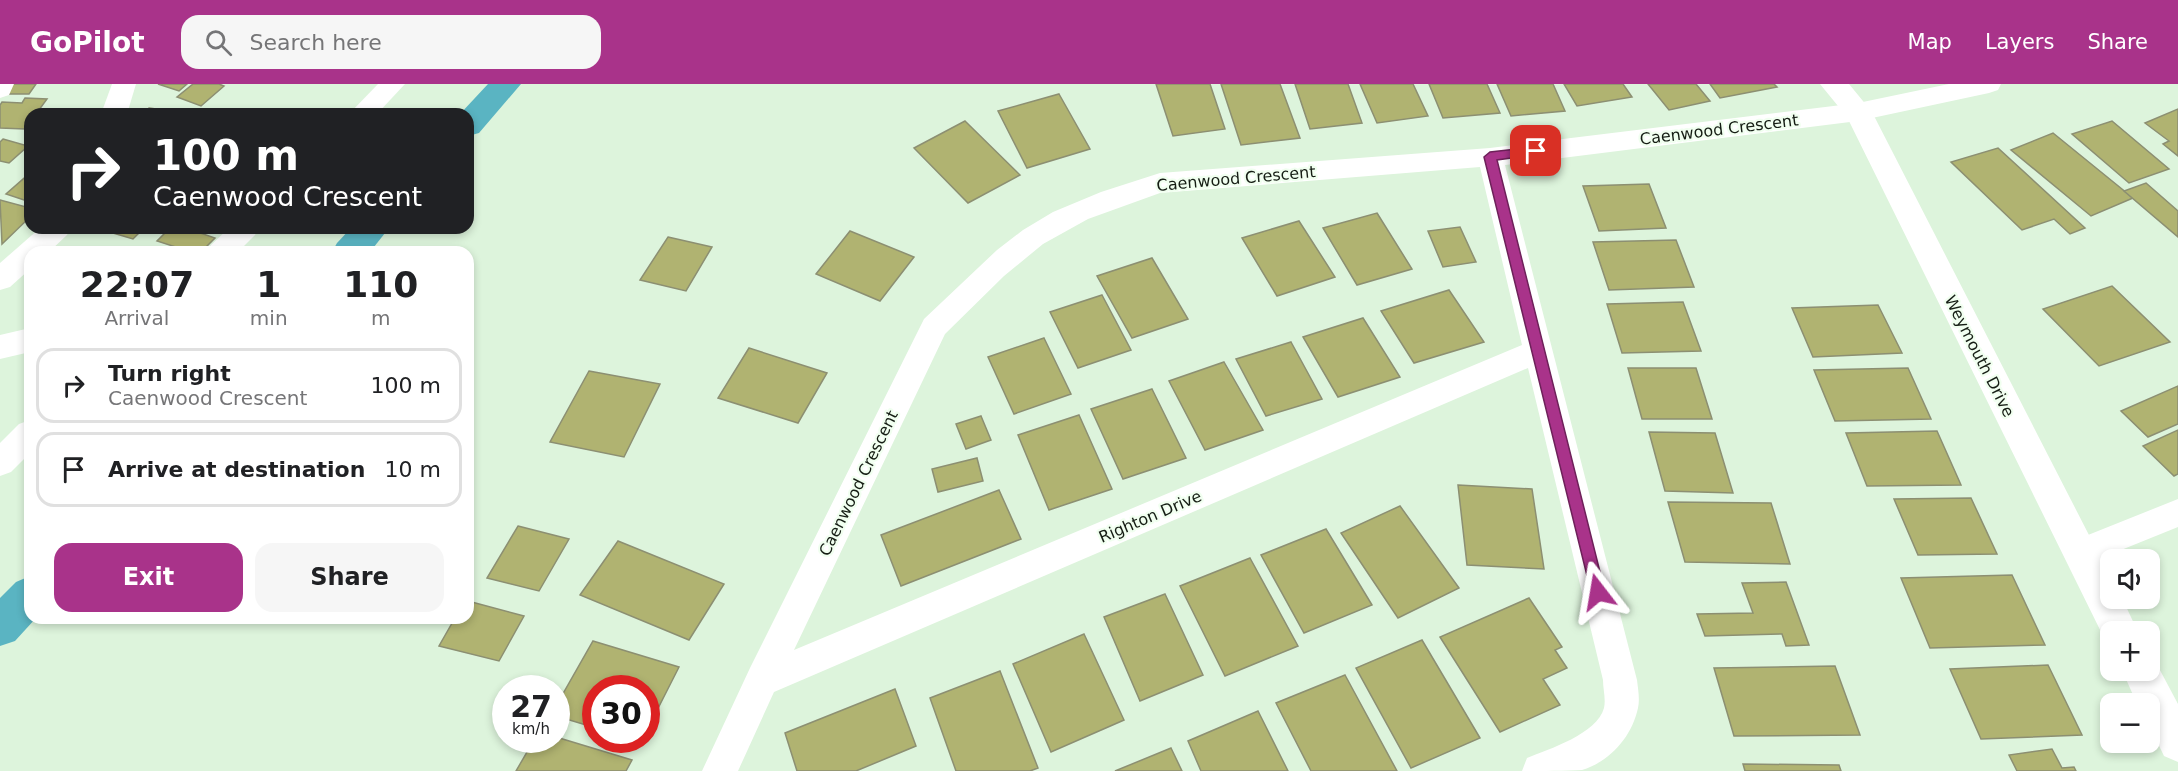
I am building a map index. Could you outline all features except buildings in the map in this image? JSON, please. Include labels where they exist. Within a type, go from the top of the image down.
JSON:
[{"type":"street","points":[[0,89],[2,84]]},
{"type":"street","points":[[116,108],[124,84]]},
{"type":"street","points":[[368,108],[393,84]]},
{"type":"street","name":"Weymouth Drive","points":[[1834,84],[1858,112],[2114,621]]},
{"type":"street","name":"Caenwood Crescent","points":[[720,771],[934,327],[978,282],[1034,237],[1073,214],[1115,196],[1160,183],[1490,157],[1858,112],[1989,84]]},
{"type":"street","points":[[1490,157],[1620,680],[1622,706],[1616,725],[1603,741],[1540,771]]},
{"type":"street","points":[[37,246],[51,234]]},
{"type":"street","points":[[228,246],[240,234]]},
{"type":"street","points":[[0,279],[24,257]]},
{"type":"street","points":[[0,347],[24,341]]},
{"type":"street","name":"Righton Drive","points":[[762,680],[1538,351]]},
{"type":"street","points":[[0,463],[24,439]]},
{"type":"street","points":[[2079,553],[2178,513]]},
{"type":"street","points":[[2146,681],[2178,743]]},
{"type":"waterway","points":[[474,119],[506,84]]},
{"type":"waterway","points":[[355,246],[366,234]]},
{"type":"waterway","points":[[0,627],[24,601]]},
{"type":"route","points":[[1536,151],[1490,157],[1598,592]]}]
